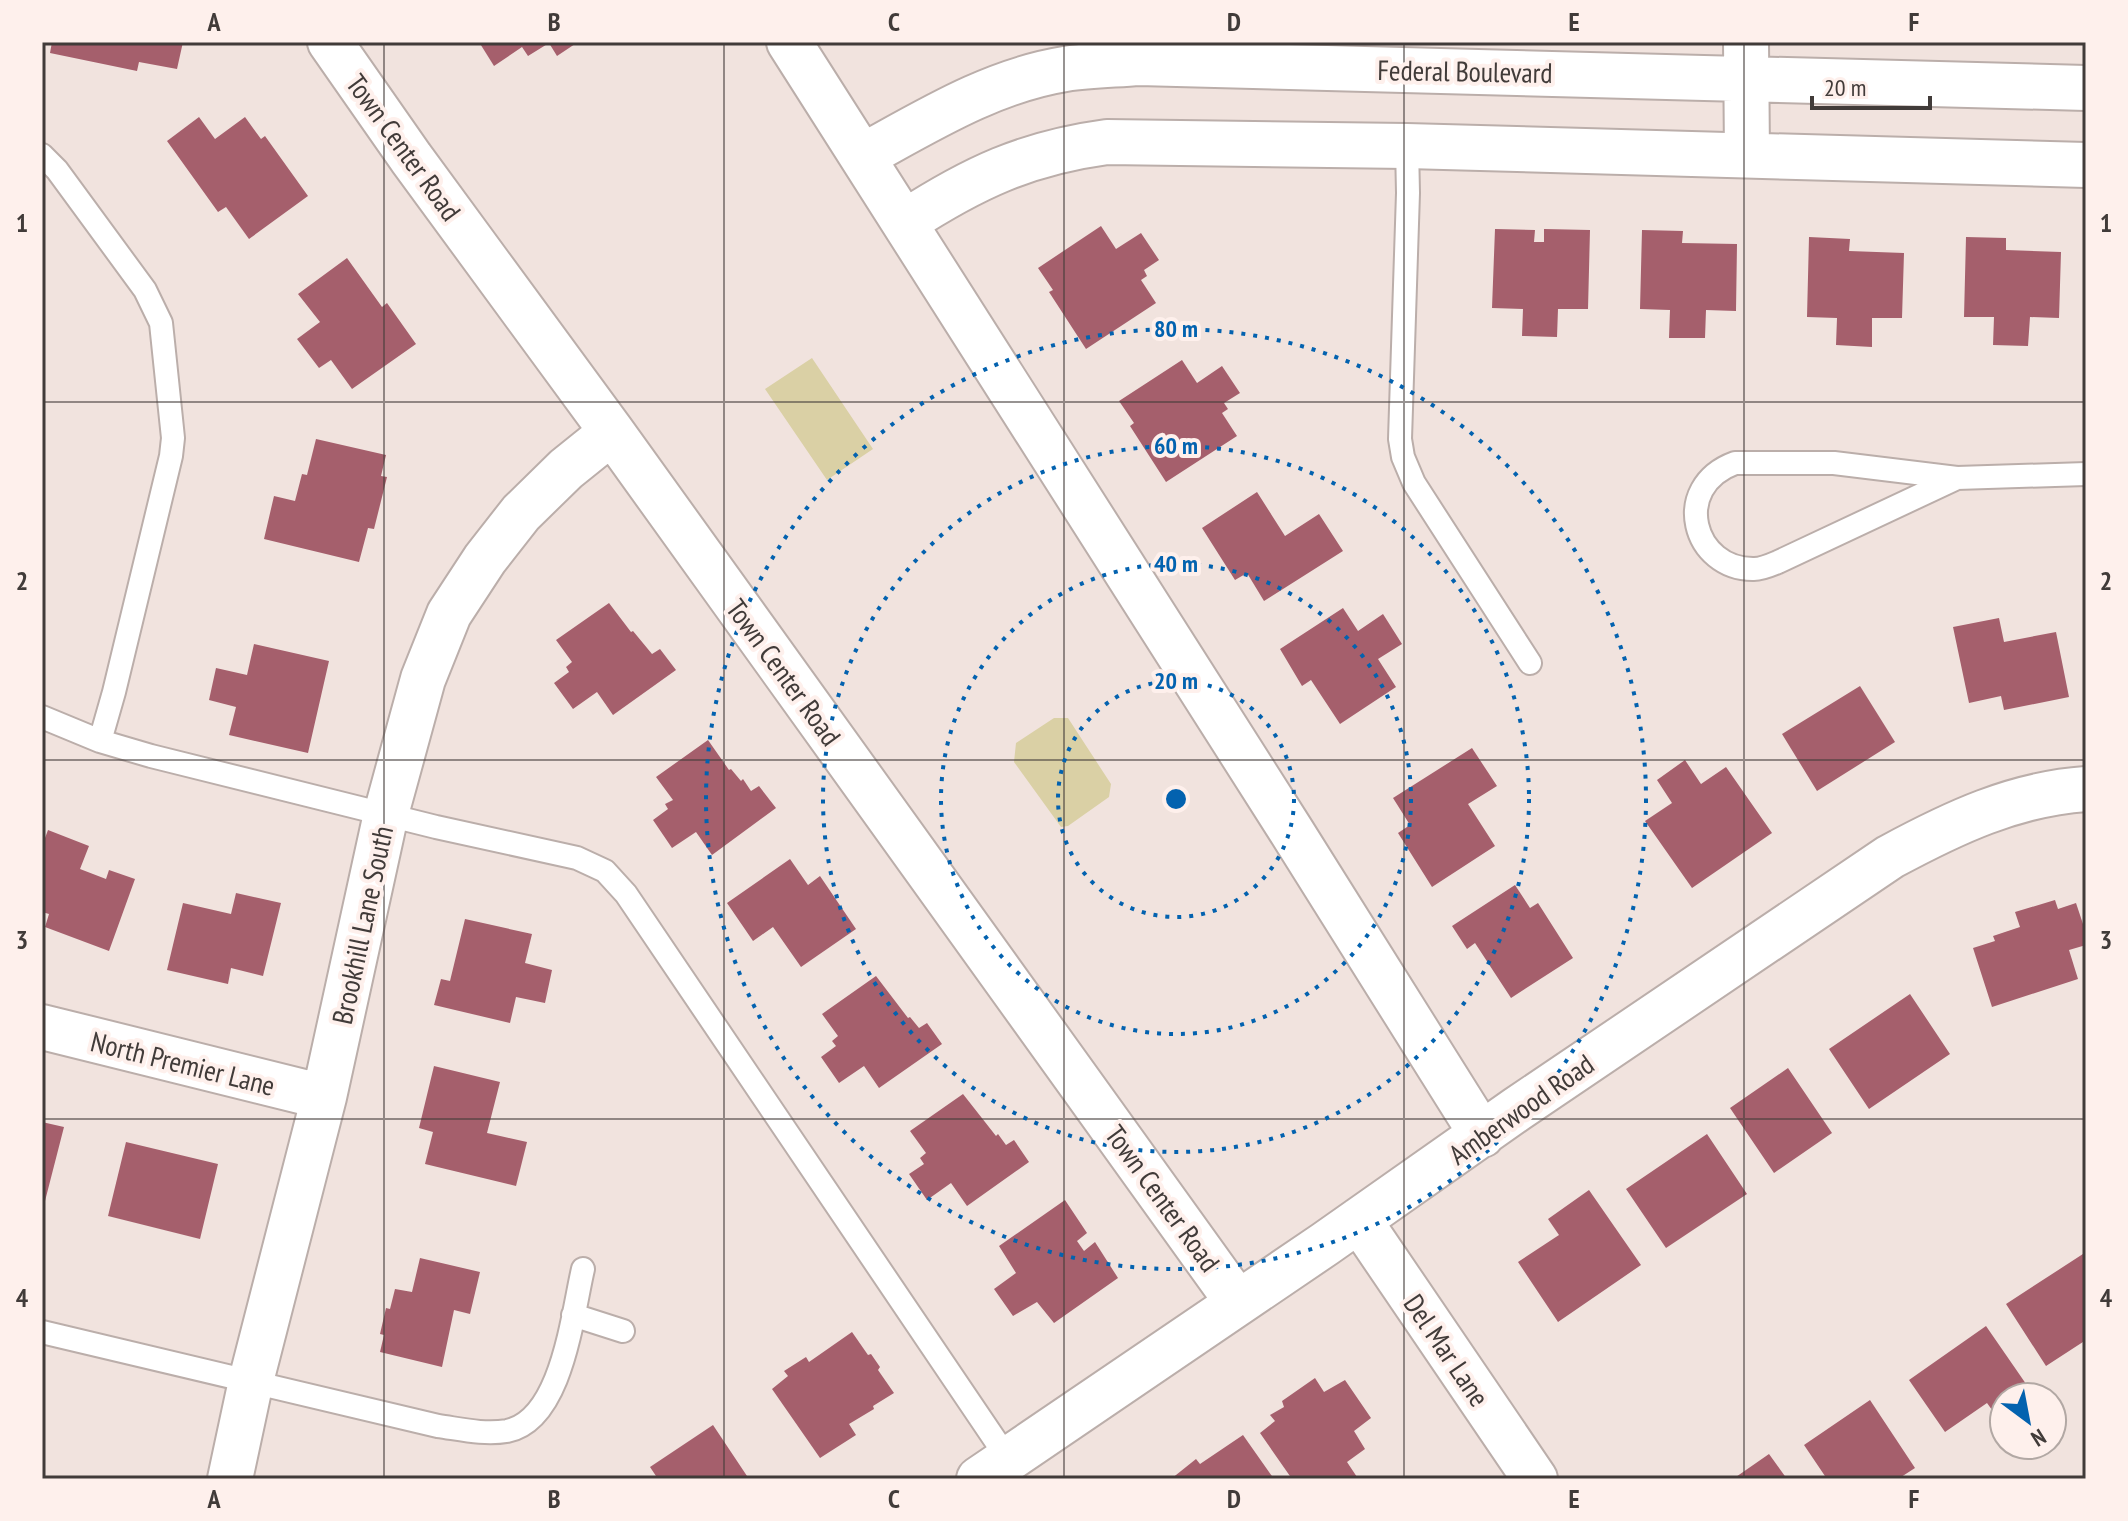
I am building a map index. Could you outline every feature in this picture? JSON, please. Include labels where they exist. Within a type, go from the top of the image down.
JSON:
[{"type":"street","name":"Town Center Road","points":[[330,42],[1238,1303]]},
{"type":"street","points":[[789,42],[1482,1135]]},
{"type":"street","points":[[1746,60],[1747,155]]},
{"type":"street","name":"Federal Boulevard","points":[[863,156],[976,96],[1011,83],[1080,68],[1139,63],[1746,60],[2086,88]]},
{"type":"street","points":[[905,222],[986,175],[1023,159],[1064,148],[1107,142],[1407,146],[2086,165]]},
{"type":"street","name":"Brookhill Lane South","points":[[230,1479],[251,1381],[324,1097],[386,814],[423,679],[449,614],[485,559],[521,513],[566,469],[612,432]]},
{"type":"street","name":"Amberwood Road","points":[[993,1469],[1890,857],[1948,825],[2005,803],[2059,791],[2086,789]]},
{"type":"street","name":"North Premier Lane","points":[[42,1027],[324,1097]]},
{"type":"street","name":"Del Mar Lane","points":[[1359,1220],[1535,1479]]},
{"type":"lane","points":[[1407,146],[1400,439],[1403,457],[1414,483],[1530,663]]},
{"type":"lane","points":[[42,155],[57,170],[145,290],[161,323],[164,342],[173,438],[171,456],[100,741]]},
{"type":"lane","points":[[1957,478],[1756,570],[1736,567],[1721,559],[1704,542],[1695,523],[1699,494],[1721,468],[1735,463],[1834,463],[1957,478],[2086,474]]},
{"type":"lane","points":[[42,717],[100,741],[151,756],[436,827],[577,858],[605,871],[615,881],[993,1469]]},
{"type":"lane","points":[[42,1332],[438,1426],[508,1431],[526,1423],[549,1398],[559,1373],[583,1269]]},
{"type":"lane","points":[[573,1315],[623,1331]]},
{"type":"shaded area","points":[[812,358],[873,449],[827,480],[765,389]]},
{"type":"shaded area","points":[[1054,718],[1068,718],[1111,784],[1109,797],[1068,826],[1061,827],[1014,762],[1016,743]]},
{"type":"building","points":[[52,42],[183,42],[177,69],[139,62],[137,71],[50,53]]},
{"type":"building","points":[[479,42],[578,42],[557,56],[549,43],[528,56],[522,47],[494,66]]},
{"type":"building","points":[[199,117],[215,139],[245,117],[261,139],[265,136],[308,196],[249,239],[226,207],[218,212],[167,141]]},
{"type":"building","points":[[1101,226],[1116,249],[1141,233],[1159,260],[1144,270],[1147,276],[1141,280],[1156,303],[1086,349],[1049,292],[1053,290],[1038,268]]},
{"type":"building","points":[[1495,229],[1535,230],[1534,242],[1544,242],[1544,229],[1590,230],[1588,309],[1558,309],[1557,337],[1522,336],[1523,309],[1492,308]]},
{"type":"building","points":[[1642,230],[1683,231],[1682,243],[1737,244],[1736,311],[1706,310],[1705,338],[1669,338],[1670,310],[1640,309]]},
{"type":"building","points":[[1809,237],[1850,239],[1849,251],[1904,253],[1902,318],[1872,318],[1872,347],[1836,345],[1837,318],[1807,317]]},
{"type":"building","points":[[1966,237],[2006,238],[2006,250],[2061,252],[2059,318],[2030,317],[2028,346],[1993,345],[1994,317],[1964,317]]},
{"type":"building","points":[[347,258],[382,307],[387,303],[416,344],[352,389],[331,360],[319,368],[297,339],[320,322],[298,294]]},
{"type":"building","points":[[1182,360],[1197,383],[1222,366],[1240,393],[1224,403],[1228,409],[1222,413],[1237,436],[1166,482],[1130,426],[1134,423],[1119,401]]},
{"type":"building","points":[[316,439],[386,455],[381,476],[387,477],[374,529],[368,528],[359,562],[264,539],[274,496],[295,501],[302,474],[307,475]]},
{"type":"building","points":[[1257,492],[1285,536],[1319,514],[1343,551],[1264,601],[1247,573],[1235,580],[1202,528]]},
{"type":"building","points":[[609,603],[652,654],[660,649],[676,670],[613,715],[597,692],[573,709],[554,683],[569,672],[566,667],[572,662],[556,640]]},
{"type":"building","points":[[1343,608],[1358,631],[1383,614],[1402,644],[1378,659],[1396,687],[1340,724],[1311,680],[1302,686],[1280,649]]},
{"type":"building","points":[[1999,618],[2004,642],[2056,632],[2069,697],[2004,710],[2001,696],[1969,703],[1953,627]]},
{"type":"building","points":[[254,644],[329,661],[308,753],[229,735],[236,707],[209,700],[216,668],[247,675]]},
{"type":"building","points":[[1860,686],[1895,742],[1817,791],[1782,734]]},
{"type":"building","points":[[708,740],[729,770],[741,781],[743,779],[751,791],[759,786],[776,808],[712,855],[696,832],[672,848],[653,820],[668,809],[665,804],[673,800],[656,777]]},
{"type":"building","points":[[1472,748],[1497,786],[1468,804],[1495,846],[1432,887],[1398,833],[1410,825],[1393,798]]},
{"type":"building","points":[[1685,760],[1701,784],[1726,767],[1772,833],[1692,888],[1645,821],[1672,803],[1657,780]]},
{"type":"building","points":[[48,830],[89,846],[80,869],[106,879],[109,870],[135,879],[109,951],[45,927],[49,914],[42,912],[42,846]]},
{"type":"building","points":[[790,859],[808,885],[820,876],[856,929],[801,967],[773,927],[753,941],[727,903]]},
{"type":"building","points":[[1515,885],[1530,908],[1538,903],[1573,958],[1511,998],[1475,943],[1467,949],[1452,926]]},
{"type":"building","points":[[236,893],[281,903],[263,976],[231,968],[228,984],[167,970],[183,903],[231,914]]},
{"type":"building","points":[[2055,900],[2058,909],[2076,903],[2086,933],[2086,945],[2069,950],[2078,979],[1992,1007],[1973,948],[1995,941],[1993,936],[2020,927],[2015,912]]},
{"type":"building","points":[[465,919],[532,934],[525,963],[552,970],[545,1003],[516,997],[510,1023],[434,1005],[441,979],[450,981]]},
{"type":"building","points":[[876,976],[908,1018],[919,1028],[927,1023],[942,1044],[879,1088],[864,1066],[839,1083],[821,1057],[836,1046],[832,1041],[838,1036],[822,1014]]},
{"type":"building","points":[[1910,994],[1950,1054],[1869,1109],[1829,1049]]},
{"type":"building","points":[[434,1066],[500,1082],[487,1133],[527,1142],[516,1186],[425,1164],[433,1132],[419,1128]]},
{"type":"building","points":[[1788,1068],[1832,1133],[1774,1173],[1730,1108]]},
{"type":"building","points":[[963,1094],[996,1136],[998,1134],[1006,1145],[1014,1140],[1029,1162],[967,1206],[951,1183],[927,1200],[909,1174],[924,1164],[920,1158],[926,1153],[910,1131]]},
{"type":"building","points":[[42,1122],[64,1127],[45,1201],[42,1200]]},
{"type":"building","points":[[1707,1134],[1747,1194],[1666,1248],[1626,1189]]},
{"type":"building","points":[[126,1142],[218,1164],[200,1239],[108,1216]]},
{"type":"building","points":[[1589,1190],[1641,1265],[1558,1322],[1518,1262],[1559,1235],[1548,1219]]},
{"type":"building","points":[[1065,1200],[1087,1233],[1077,1241],[1084,1251],[1095,1242],[1118,1278],[1054,1323],[1037,1302],[1013,1316],[994,1289],[1016,1273],[999,1246]]},
{"type":"building","points":[[2086,1252],[2086,1340],[2046,1366],[2006,1304]]},
{"type":"building","points":[[420,1258],[480,1272],[470,1314],[454,1310],[442,1367],[380,1352],[384,1335],[380,1334],[386,1308],[390,1309],[395,1289],[412,1292]]},
{"type":"building","points":[[1986,1326],[2024,1381],[1988,1381],[1988,1404],[1945,1432],[1909,1380]]},
{"type":"building","points":[[852,1332],[880,1367],[878,1370],[894,1393],[849,1424],[856,1435],[820,1458],[772,1389],[788,1376],[784,1371],[806,1357],[809,1362]]},
{"type":"building","points":[[1315,1378],[1324,1392],[1345,1380],[1371,1418],[1354,1431],[1365,1449],[1347,1462],[1357,1477],[1353,1479],[1292,1479],[1260,1433],[1275,1421],[1270,1415],[1284,1407],[1282,1401]]},
{"type":"building","points":[[1870,1400],[1915,1468],[1898,1479],[1827,1479],[1804,1445]]},
{"type":"building","points":[[713,1425],[749,1479],[658,1479],[650,1467]]},
{"type":"building","points":[[1243,1435],[1274,1479],[1171,1479],[1196,1459],[1200,1464]]},
{"type":"building","points":[[1769,1454],[1787,1479],[1733,1479]]}]
